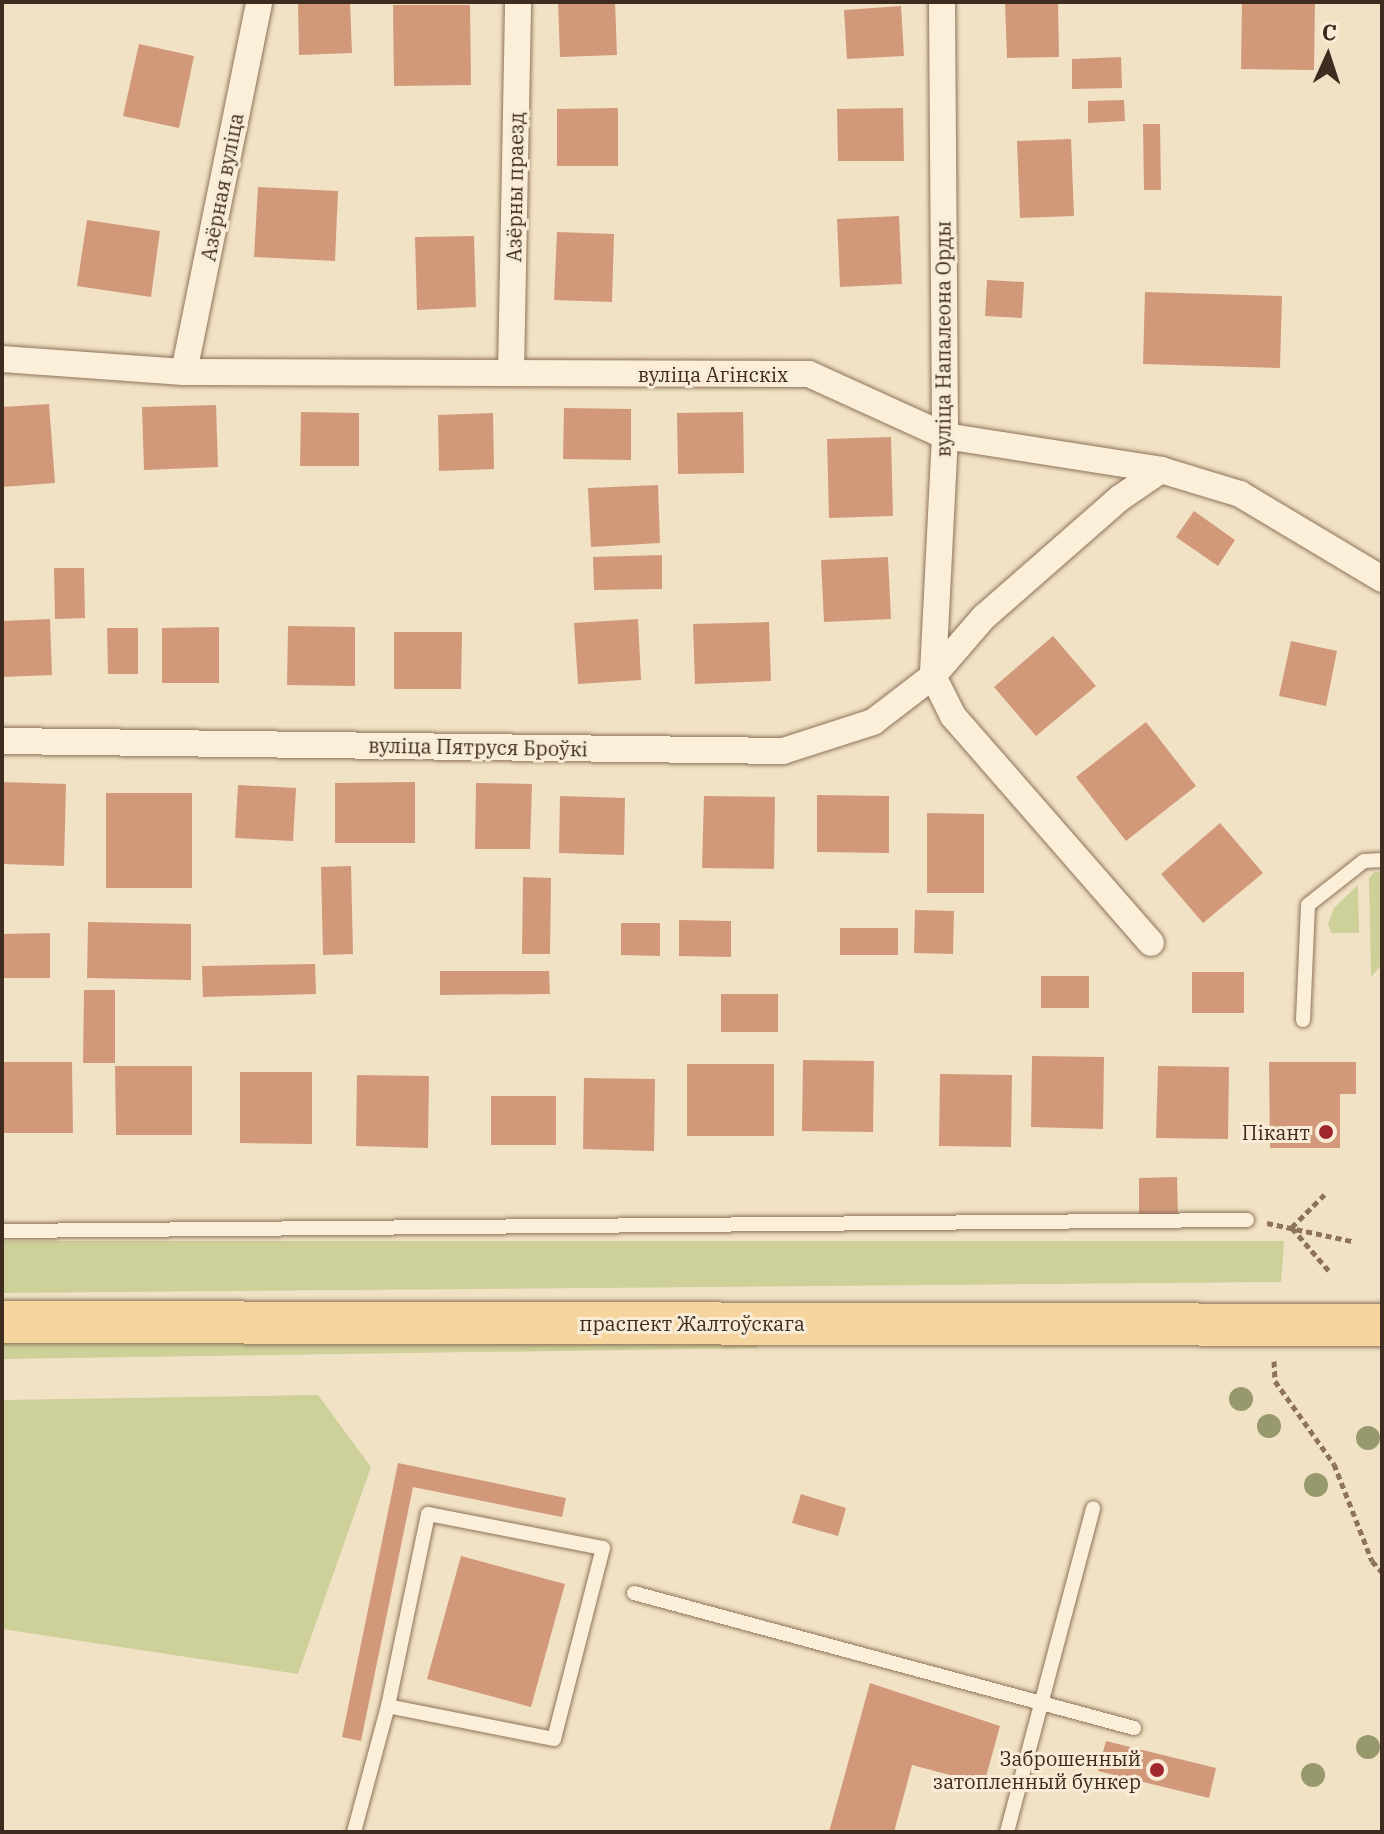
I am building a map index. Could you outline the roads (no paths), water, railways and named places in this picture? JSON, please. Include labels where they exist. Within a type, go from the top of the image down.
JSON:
[{"type":"main road","name":"праспект Жалтоўскага","points":[[2,1322],[1382,1325]]},
{"type":"street","name":"Азёрная вуліца","points":[[184,372],[259,2]]},
{"type":"street","name":"Азёрны праезд","points":[[511,372],[518,2]]},
{"type":"street","name":"вуліца Напалеона Орды","points":[[933,676],[945,436],[942,2]]},
{"type":"street","name":"вуліца Агінскіх","points":[[2,359],[184,372],[809,374],[945,436],[1161,470],[1240,494],[1382,579]]},
{"type":"street","name":"вуліца Пятруся Броўкі","points":[[2,741],[783,751],[873,722],[933,676],[984,617],[1120,498],[1161,470]]},
{"type":"street","points":[[933,676],[953,716],[1151,943]]},
{"type":"lane","points":[[1303,1020],[1308,905],[1364,861],[1382,860]]},
{"type":"lane","points":[[2,1231],[1247,1220]]},
{"type":"lane","points":[[1007,1832],[1093,1508]]},
{"type":"lane","points":[[354,1832],[388,1706],[428,1514],[603,1548],[554,1739],[388,1706]]},
{"type":"lane","points":[[634,1593],[1134,1728]]},
{"type":"place","name":"Пікант","points":[[1326,1132]]},
{"type":"place","name":"Заброшенный затопленный бункер","points":[[1157,1770]]}]
